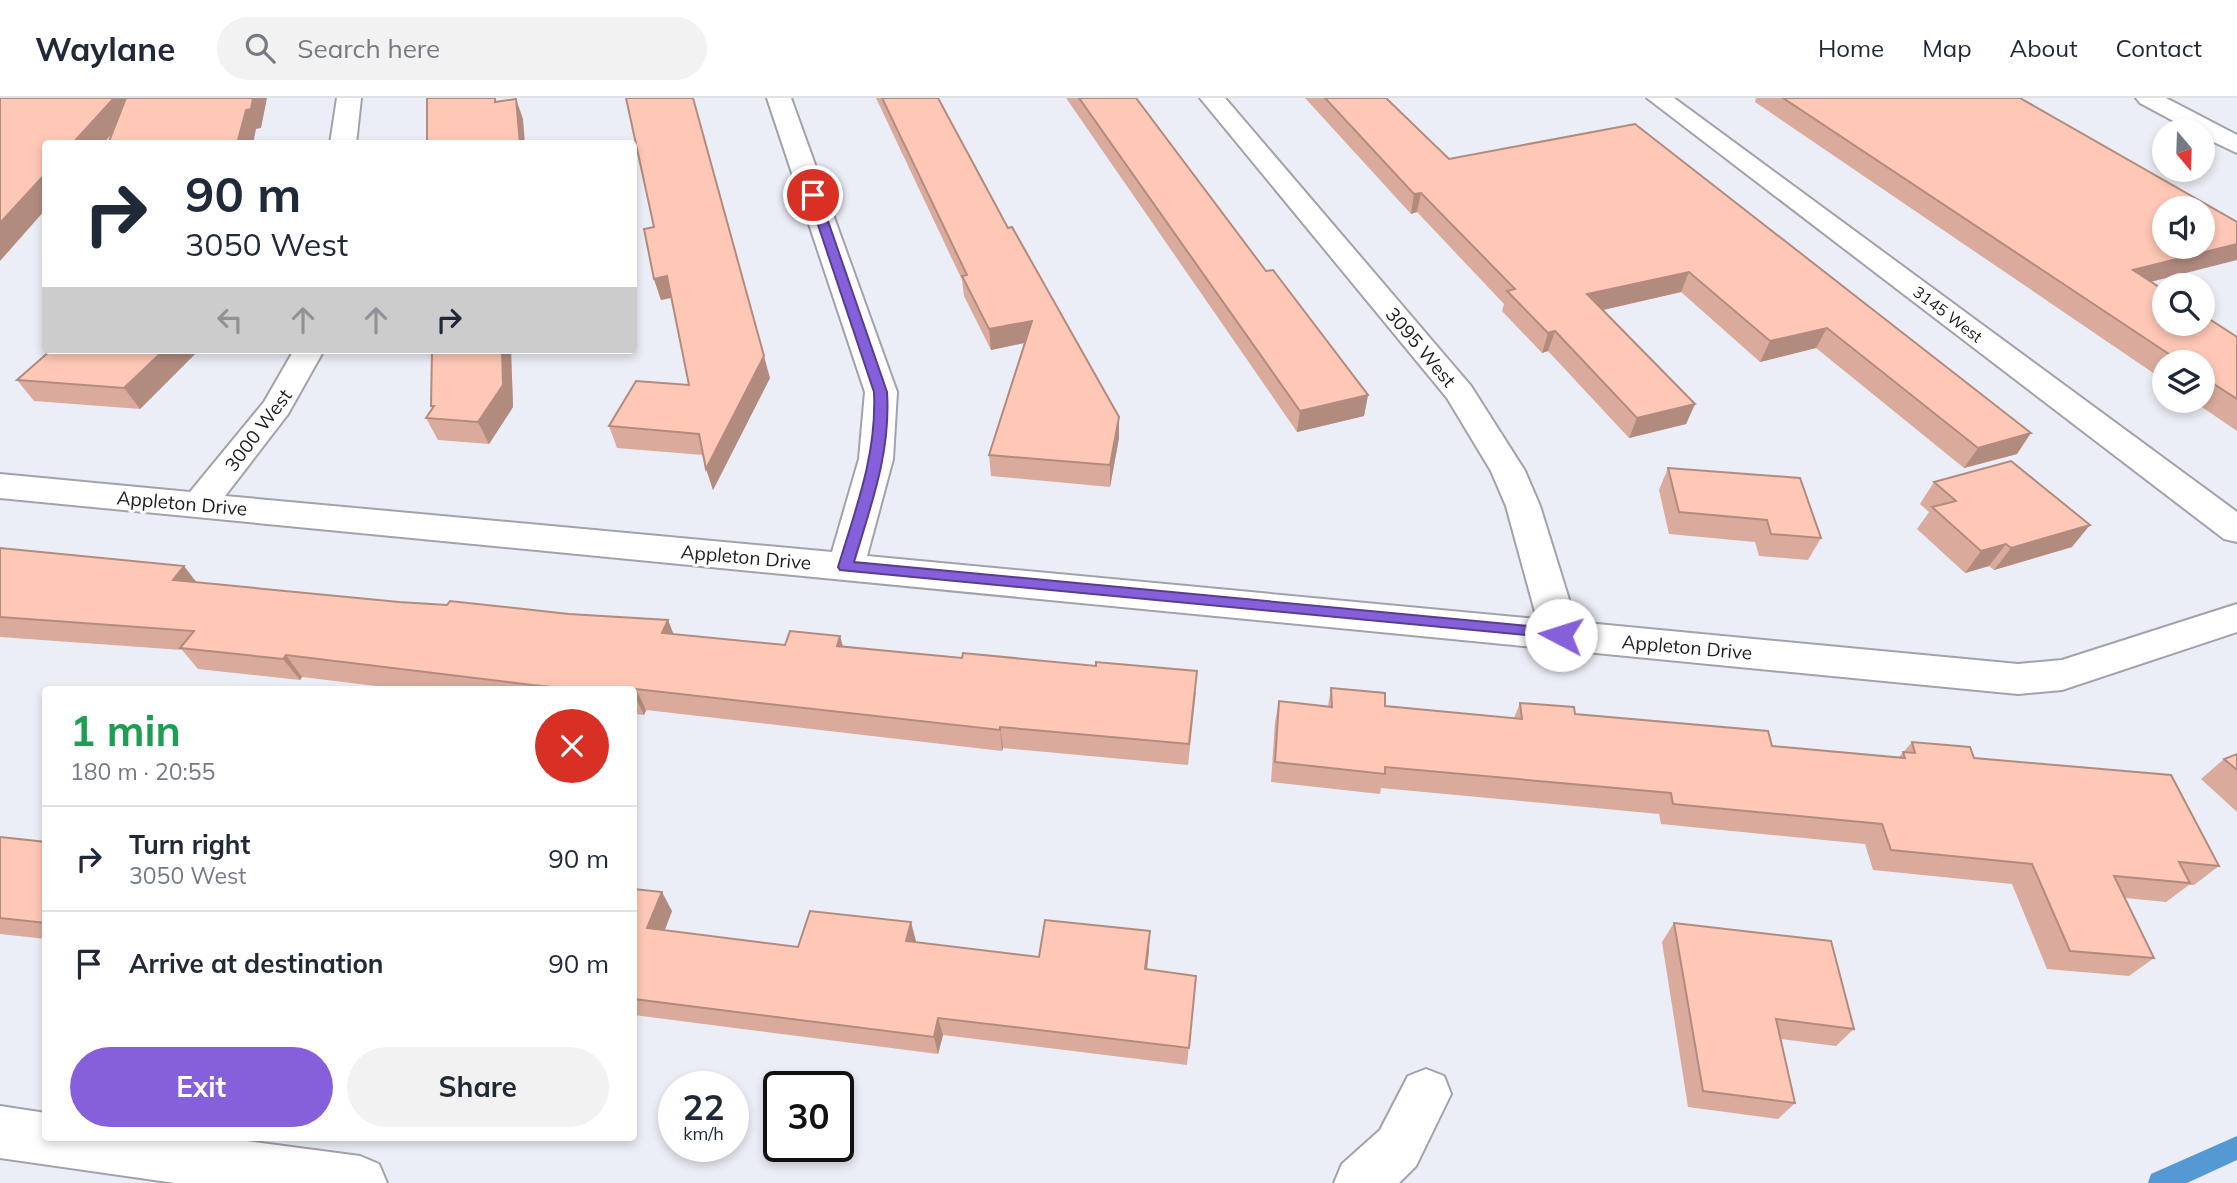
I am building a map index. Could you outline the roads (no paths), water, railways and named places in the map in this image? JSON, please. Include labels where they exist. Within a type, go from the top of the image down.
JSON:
[{"type":"street","points":[[344,140],[349,98]]},
{"type":"street","points":[[779,98],[881,392],[883,425],[878,460],[845,567]]},
{"type":"street","name":"3095 West","points":[[1212,98],[1460,393],[1490,437],[1523,506],[1561,635]]},
{"type":"street","name":"3145 West","points":[[1659,98],[2237,530]]},
{"type":"street","points":[[2148,98],[2237,145]]},
{"type":"street","name":"3000 West","points":[[199,505],[277,407],[307,354]]},
{"type":"street","name":"Appleton Drive","points":[[0,486],[2039,679],[2062,675],[2237,618]]},
{"type":"street","points":[[1361,1183],[1398,1148],[1426,1094]]},
{"type":"street","points":[[0,1132],[42,1138]]},
{"type":"street","points":[[64,1141],[360,1183]]},
{"type":"waterway","points":[[2160,1183],[2237,1148]]}]
